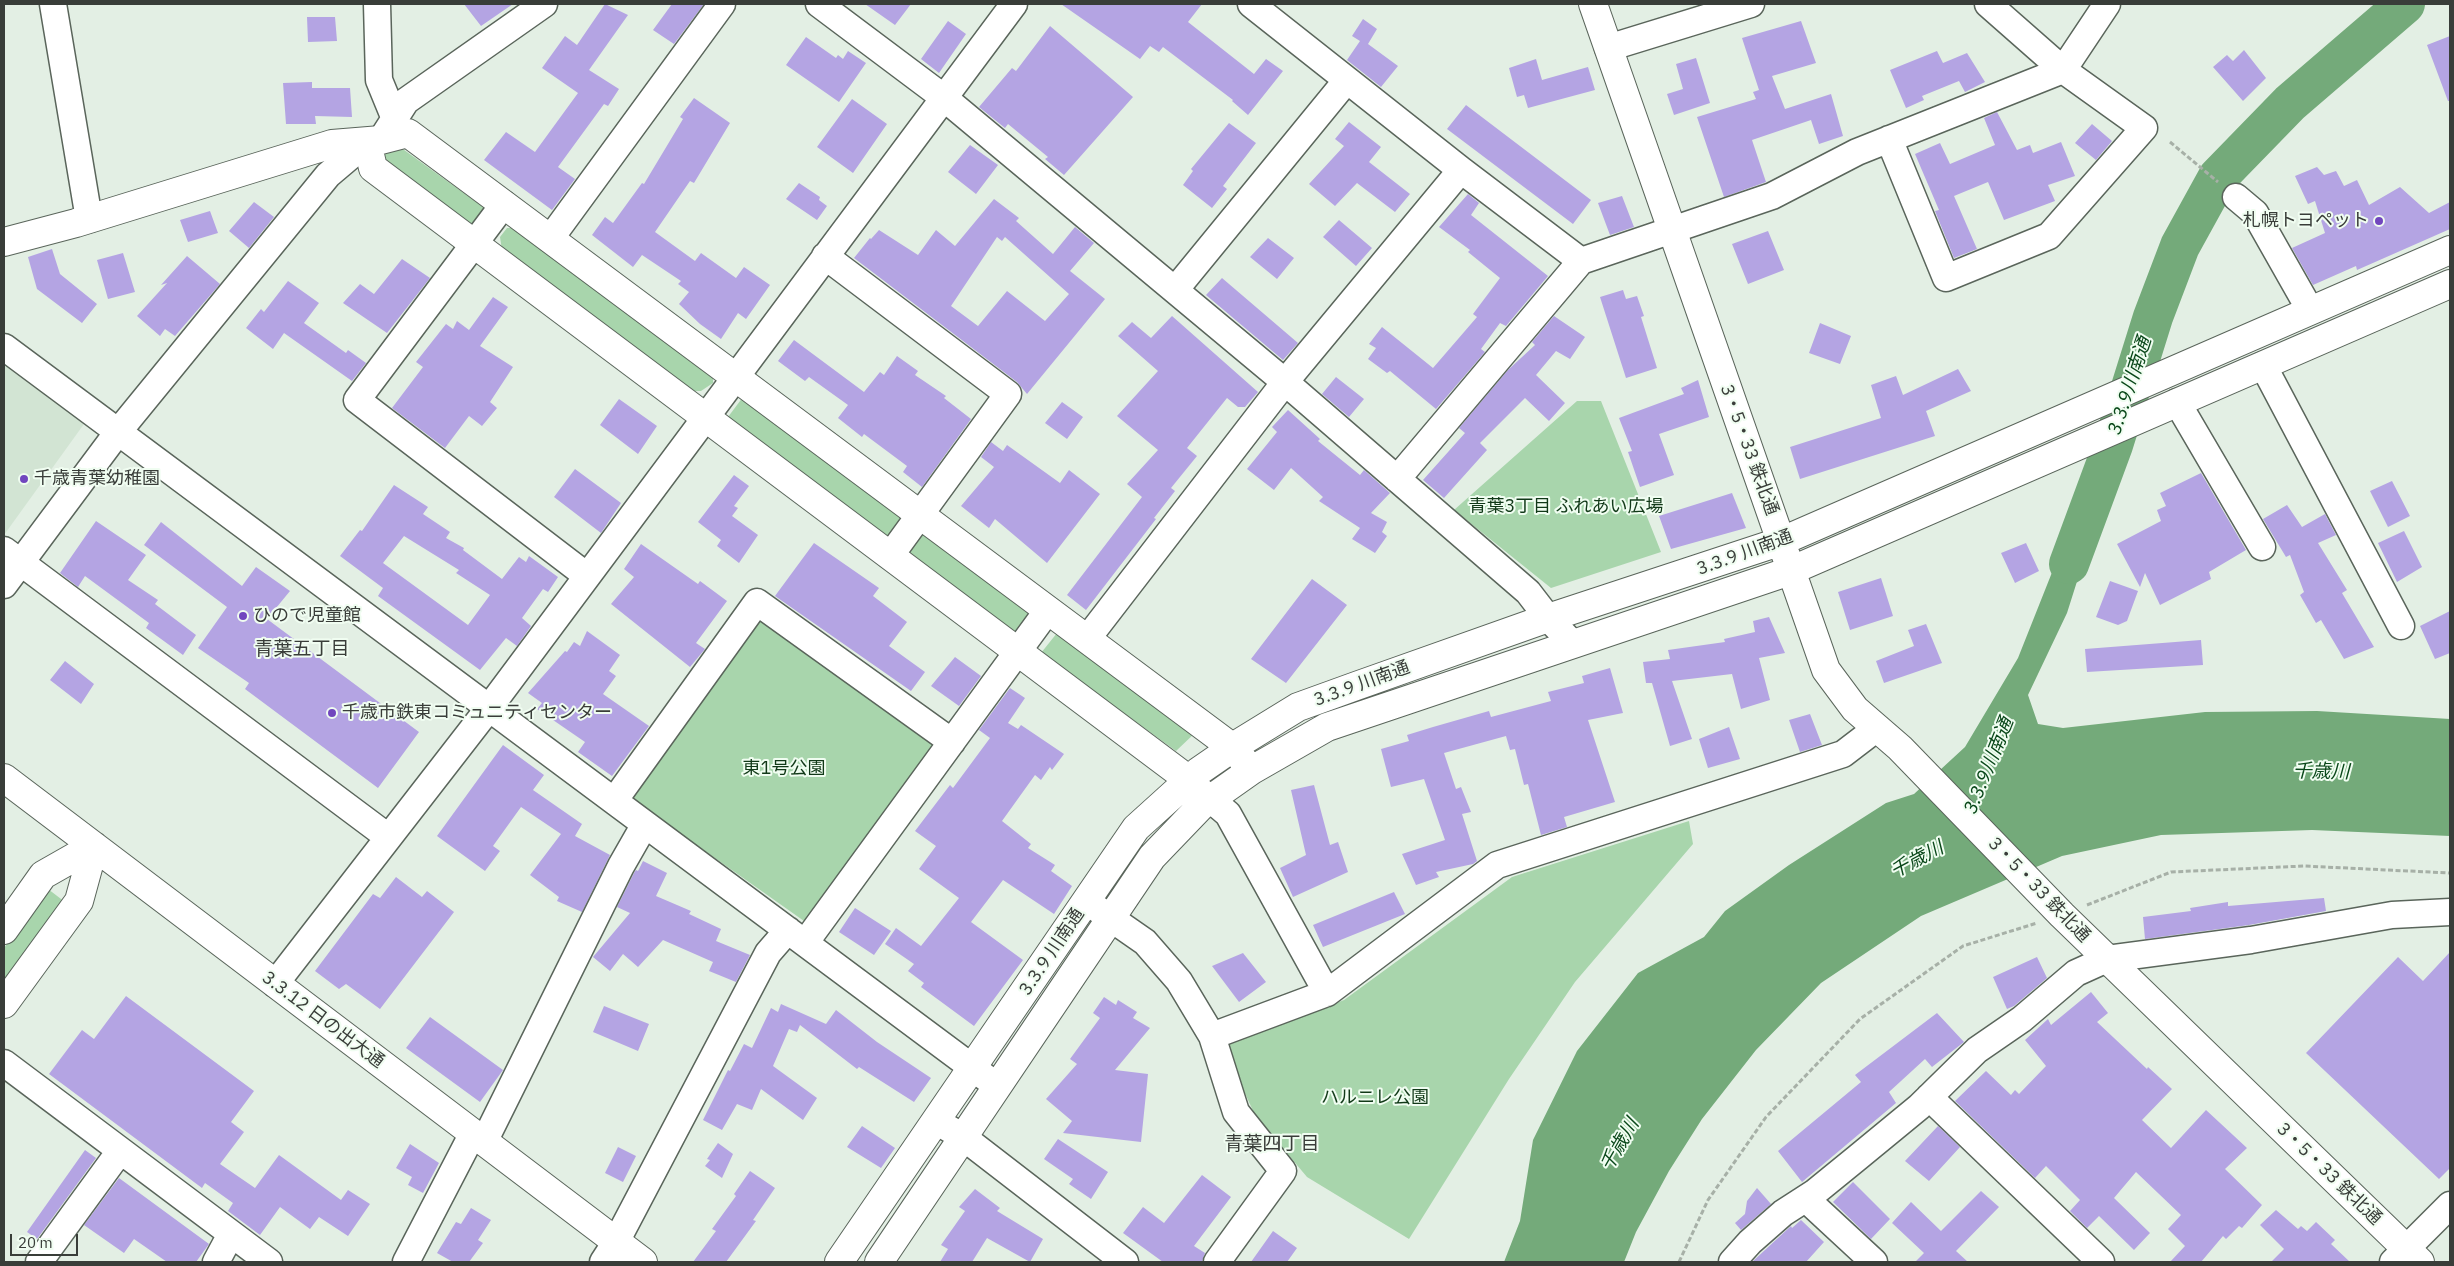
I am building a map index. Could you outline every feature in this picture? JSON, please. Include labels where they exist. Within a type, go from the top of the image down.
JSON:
[{"type":"street","points":[[53,4],[89,218]]},
{"type":"street","points":[[377,4],[381,134],[373,168],[1189,780],[1228,814],[1327,993]]},
{"type":"street","points":[[4,586],[12,556],[118,432],[328,175],[381,134],[406,101],[544,4]]},
{"type":"street","points":[[550,239],[722,4]]},
{"type":"street","points":[[819,4],[943,97],[1284,382],[1528,592],[1548,618],[1572,644]]},
{"type":"street","points":[[275,984],[488,708],[1014,4]]},
{"type":"street","points":[[1251,4],[1461,170],[1581,261]]},
{"type":"street","name":"3・5・33 鉄北通","points":[[1593,4],[1826,670],[1855,709],[1900,748],[2056,908],[2407,1258]]},
{"type":"street","points":[[1608,48],[1751,4]]},
{"type":"street","points":[[1889,139],[1946,278],[2049,236],[2144,128],[2063,70],[1988,4]]},
{"type":"street","points":[[1398,479],[1581,261],[1772,196],[1857,152],[2063,70],[2107,4]]},
{"type":"street","points":[[1175,290],[1347,80]]},
{"type":"street","points":[[4,242],[332,144],[381,134],[408,133],[734,378],[1233,748],[1252,770]]},
{"type":"street","points":[[1087,639],[1284,382],[1461,170]]},
{"type":"street","points":[[2236,197],[2255,213],[2310,310],[2450,250]]},
{"type":"street","points":[[504,204],[358,400],[587,576]]},
{"type":"street","points":[[825,256],[1008,394],[890,556]]},
{"type":"street","points":[[2262,547],[2177,402],[2450,284]]},
{"type":"street","name":"3.3.9 川南通","points":[[839,1262],[1136,828],[1189,780],[1233,748],[1298,707],[1548,618],[1782,541],[2310,310]]},
{"type":"street","points":[[4,347],[997,1086]]},
{"type":"street","points":[[2263,365],[2401,626]]},
{"type":"street","name":"3.3.9 川南通","points":[[879,1262],[1152,857],[1210,800],[1252,770],[1328,727],[1790,571],[2177,402]]},
{"type":"street","points":[[12,556],[388,837]]},
{"type":"street","points":[[614,801],[757,602],[952,742]]},
{"type":"street","points":[[610,1252],[768,952],[796,937],[952,742],[1048,610]]},
{"type":"street","points":[[1212,1036],[1327,993],[1497,865],[1843,754],[1877,728]]},
{"type":"street","name":"3.3.12 日の出大通","points":[[4,778],[478,1138],[610,1252],[643,1262]]},
{"type":"street","points":[[406,1262],[478,1138],[645,824]]},
{"type":"street","points":[[4,930],[44,875],[94,846]]},
{"type":"street","points":[[4,1004],[79,901],[94,846]]},
{"type":"street","points":[[1086,901],[1145,942],[1179,981],[1212,1036],[1236,1112],[1283,1171],[1216,1262]]},
{"type":"street","points":[[1732,1262],[1750,1242],[1783,1213],[1806,1199],[1929,1097],[1977,1050],[2022,1019],[2076,973],[2107,958],[2152,955],[2190,947],[2251,940],[2392,915],[2450,912]]},
{"type":"street","points":[[4,1063],[269,1262]]},
{"type":"street","points":[[1929,1097],[2101,1262]]},
{"type":"street","points":[[936,1121],[962,1137],[1125,1262]]},
{"type":"street","points":[[39,1262],[120,1151]]},
{"type":"street","points":[[1806,1199],[1874,1262]]},
{"type":"street","points":[[2407,1258],[2450,1205]]},
{"type":"street","points":[[216,1262],[230,1234]]},
{"type":"path","points":[[2170,142],[2236,197]]},
{"type":"path","points":[[1679,1262],[1708,1200],[1766,1117],[1860,1019],[1963,946],[2056,908],[2171,872],[2304,866],[2450,873]]},
{"type":"shaded area","name":"千歳青葉幼稚園","points":[[4,364],[84,424],[4,535]]},
{"type":"green space","points":[[400,147],[483,207],[484,211],[478,222],[469,224],[390,168],[384,158],[386,151]]},
{"type":"green space","points":[[507,228],[513,228],[713,375],[713,383],[701,391],[692,391],[502,250],[500,237]]},
{"type":"green space","points":[[743,397],[903,515],[887,537],[728,417]]},
{"type":"green space","name":"青葉3丁目 ふれあい広場","points":[[1577,401],[1601,401],[1661,552],[1551,588],[1454,510]]},
{"type":"green space","points":[[926,530],[1033,610],[1014,635],[907,556]]},
{"type":"green space","name":"東1号公園","points":[[761,618],[934,745],[804,921],[630,798]]},
{"type":"green space","points":[[1057,633],[1196,732],[1176,751],[1041,653]]},
{"type":"green space","name":"ハルニレ公園","points":[[1689,821],[1693,844],[1575,982],[1509,1079],[1409,1239],[1307,1177],[1255,1115],[1223,1046],[1344,1000],[1512,877]]},
{"type":"green space","points":[[48,889],[65,902],[4,989],[4,948]]},
{"type":"water","name":"千歳川","points":[[2076,512],[2099,512],[2067,613],[2028,695],[2038,724],[2063,728],[2205,712],[2317,711],[2450,719],[2450,836],[2312,830],[2161,835],[2062,856],[1921,916],[1821,983],[1756,1050],[1702,1119],[1669,1171],[1636,1232],[1624,1262],[1504,1262],[1520,1221],[1533,1140],[1577,1051],[1638,973],[1704,937],[1725,911],[1789,865],[1886,803],[1914,794],[1965,747],[2018,658]]},
{"type":"building","points":[[464,4],[513,4],[481,26]]},
{"type":"building","points":[[605,4],[628,15],[589,70],[619,89],[608,106],[604,104],[558,167],[575,179],[552,210],[484,160],[506,132],[535,152],[578,93],[542,68],[565,36],[577,45]]},
{"type":"building","points":[[672,4],[704,4],[674,44],[653,30]]},
{"type":"building","points":[[865,4],[911,4],[895,25]]},
{"type":"building","points":[[1061,4],[1202,4],[1188,22],[1254,74],[1266,59],[1283,71],[1248,115],[1233,100],[1163,47],[1159,52],[1150,46],[1140,59]]},
{"type":"building","points":[[307,17],[335,17],[337,41],[308,42]]},
{"type":"building","points":[[1363,19],[1377,29],[1368,44],[1398,66],[1381,87],[1347,60],[1360,41],[1352,36]]},
{"type":"building","points":[[948,21],[966,34],[939,73],[921,59]]},
{"type":"building","points":[[1801,21],[1816,63],[1772,76],[1785,109],[1831,94],[1843,136],[1819,144],[1811,120],[1752,140],[1766,182],[1724,197],[1697,117],[1756,99],[1753,92],[1759,90],[1742,38]]},
{"type":"building","points":[[1050,26],[1133,97],[1064,175],[1045,159],[1048,157],[1008,124],[1005,128],[979,107],[1012,68],[1016,71]]},
{"type":"building","points":[[2450,36],[2450,101],[2448,101],[2427,45]]},
{"type":"building","points":[[806,37],[836,58],[838,55],[843,59],[848,51],[866,63],[839,102],[786,65]]},
{"type":"building","points":[[2244,50],[2266,78],[2243,101],[2213,67],[2227,55],[2233,61]]},
{"type":"building","points":[[1937,51],[1943,63],[1967,53],[1985,82],[1965,92],[1959,81],[1922,96],[1924,100],[1906,108],[1890,70]]},
{"type":"building","points":[[1696,58],[1710,103],[1674,115],[1667,94],[1683,89],[1676,64]]},
{"type":"building","points":[[1536,59],[1542,80],[1588,67],[1595,90],[1528,108],[1524,95],[1517,97],[1509,68]]},
{"type":"building","points":[[312,82],[312,88],[350,88],[352,117],[315,116],[316,124],[286,124],[283,83]]},
{"type":"building","points":[[694,98],[730,123],[694,183],[690,181],[655,232],[695,261],[701,253],[736,278],[744,267],[770,285],[746,319],[738,313],[721,339],[700,324],[679,304],[689,292],[678,284],[681,281],[642,255],[633,267],[592,235],[605,217],[613,223],[642,183],[644,184],[683,119],[680,117]]},
{"type":"building","points":[[852,99],[887,124],[853,173],[817,147]]},
{"type":"building","points":[[1466,105],[1591,200],[1573,224],[1447,129]]},
{"type":"building","points":[[1997,112],[2017,150],[2030,145],[2033,153],[2061,142],[2075,176],[2048,185],[2055,201],[2004,220],[1988,182],[1954,196],[1977,249],[1954,258],[1935,211],[1939,210],[1915,154],[1940,143],[1950,164],[1995,145],[1984,118]]},
{"type":"building","points":[[1349,122],[1381,147],[1369,162],[1410,194],[1395,212],[1357,183],[1335,206],[1309,184],[1344,146],[1335,139]]},
{"type":"building","points":[[1229,123],[1256,143],[1223,186],[1227,189],[1212,208],[1183,185],[1193,171],[1191,169]]},
{"type":"building","points":[[2092,124],[2112,141],[2096,160],[2075,143]]},
{"type":"building","points":[[970,145],[998,165],[976,194],[948,172]]},
{"type":"building","points":[[2317,167],[2324,175],[2336,171],[2344,186],[2357,180],[2369,205],[2400,187],[2429,213],[2450,202],[2450,229],[2357,270],[2356,266],[2313,285],[2292,248],[2325,233],[2315,201],[2308,204],[2295,176]]},
{"type":"building","points":[[799,183],[820,197],[819,200],[827,206],[817,220],[786,199]]},
{"type":"building","points":[[1468,194],[1479,203],[1471,215],[1548,276],[1506,326],[1500,323],[1481,349],[1485,352],[1436,409],[1390,371],[1387,373],[1368,359],[1376,348],[1369,344],[1382,327],[1433,368],[1477,317],[1473,314],[1500,278],[1468,252],[1470,250],[1439,227]]},
{"type":"building","points":[[1622,196],[1634,227],[1610,235],[1598,203]]},
{"type":"building","points":[[994,199],[1019,218],[1016,221],[1053,254],[1075,227],[1094,243],[1070,271],[1105,299],[1027,394],[1017,382],[854,258],[879,230],[918,255],[936,230],[955,246]],"holes":[[[997,237],[1002,241],[1005,237],[1069,294],[1045,321],[1007,291],[978,326],[951,306]]]},
{"type":"building","points":[[254,202],[274,217],[249,248],[229,231]]},
{"type":"building","points":[[210,211],[218,233],[188,242],[180,220]]},
{"type":"building","points":[[1339,220],[1372,248],[1356,266],[1323,237]]},
{"type":"building","points":[[1768,231],[1784,270],[1748,284],[1732,244]]},
{"type":"building","points":[[1268,238],[1294,258],[1277,279],[1250,257]]},
{"type":"building","points":[[52,249],[60,274],[97,304],[82,323],[37,289],[28,257]]},
{"type":"building","points":[[123,253],[135,292],[108,299],[97,260]]},
{"type":"building","points":[[187,256],[220,284],[175,336],[165,329],[160,336],[137,316],[167,283],[161,285]]},
{"type":"building","points":[[402,259],[430,278],[387,333],[343,303],[360,284],[374,294]]},
{"type":"building","points":[[1222,278],[1298,343],[1283,360],[1206,295]]},
{"type":"building","points":[[288,281],[319,303],[304,323],[346,353],[348,350],[366,363],[352,381],[284,333],[273,349],[246,328],[261,309],[264,312]]},
{"type":"building","points":[[1623,290],[1626,299],[1637,296],[1644,316],[1641,317],[1657,368],[1626,378],[1600,297]]},
{"type":"building","points":[[493,297],[508,307],[480,346],[513,367],[490,402],[497,408],[482,426],[469,416],[445,448],[392,408],[423,367],[416,362],[446,324],[453,329],[457,321],[469,330]]},
{"type":"building","points":[[1172,316],[1258,392],[1245,407],[1238,407],[1227,398],[1187,448],[1197,456],[1171,488],[1175,491],[1154,518],[1156,519],[1086,610],[1067,595],[1142,497],[1127,484],[1158,450],[1117,416],[1158,371],[1118,336],[1132,322],[1151,338]]},
{"type":"building","points":[[1554,316],[1585,337],[1570,359],[1556,351],[1536,375],[1565,403],[1549,421],[1525,398],[1480,443],[1487,450],[1444,498],[1423,480],[1465,433],[1459,428],[1508,370],[1535,345],[1532,342]]},
{"type":"building","points":[[1820,323],[1851,336],[1840,364],[1809,353]]},
{"type":"building","points":[[794,340],[864,392],[880,372],[884,375],[897,356],[918,371],[915,375],[946,396],[944,398],[971,419],[922,487],[903,472],[907,466],[864,434],[862,437],[838,418],[848,405],[809,377],[805,381],[778,361]]},
{"type":"building","points":[[1958,369],[1971,391],[1926,411],[1935,436],[1800,479],[1790,447],[1881,418],[1871,385],[1896,376],[1903,395]]},
{"type":"building","points":[[1336,377],[1364,399],[1349,417],[1322,394]]},
{"type":"building","points":[[1698,380],[1709,417],[1659,434],[1674,475],[1640,487],[1628,452],[1632,451],[1619,418],[1684,394],[1681,388]]},
{"type":"building","points":[[619,399],[657,426],[638,454],[600,425]]},
{"type":"building","points":[[1062,402],[1083,417],[1067,439],[1045,423]]},
{"type":"building","points":[[1288,410],[1320,439],[1318,441],[1360,475],[1364,470],[1390,493],[1371,513],[1387,522],[1382,532],[1387,536],[1375,553],[1352,539],[1360,528],[1319,501],[1323,497],[1291,468],[1274,490],[1247,469],[1277,432],[1272,427]]},
{"type":"building","points":[[991,442],[1003,451],[1007,445],[1060,483],[1069,470],[1100,494],[1047,563],[995,519],[989,528],[961,506],[994,467],[981,457]]},
{"type":"building","points":[[575,469],[621,503],[601,533],[554,497]]},
{"type":"building","points":[[2201,473],[2246,550],[2209,572],[2211,579],[2160,605],[2145,573],[2140,587],[2117,544],[2161,521],[2157,510],[2166,506],[2160,493]]},
{"type":"building","points":[[734,475],[749,486],[734,506],[738,508],[732,516],[758,535],[739,563],[717,546],[721,540],[698,522]]},
{"type":"building","points":[[2392,481],[2410,516],[2388,527],[2370,491]]},
{"type":"building","points":[[394,485],[428,507],[423,514],[450,532],[446,538],[464,548],[463,550],[502,579],[519,557],[526,562],[529,556],[558,577],[548,592],[543,589],[522,618],[531,626],[517,646],[506,638],[480,670],[378,596],[383,588],[340,556],[360,530],[362,531]],"holes":[[[404,536],[459,570],[456,573],[490,595],[468,625],[383,563]]]},
{"type":"building","points":[[1732,493],[1746,528],[1671,549],[1659,516]]},
{"type":"building","points":[[2287,505],[2302,527],[2325,514],[2336,535],[2318,543],[2347,590],[2342,593],[2374,647],[2344,659],[2321,620],[2316,623],[2300,595],[2304,592],[2290,555],[2286,557],[2263,519]]},
{"type":"building","points":[[96,521],[146,555],[128,580],[158,600],[155,604],[196,635],[183,655],[146,628],[149,623],[85,576],[78,587],[60,573]]},
{"type":"building","points":[[161,522],[242,586],[256,567],[290,591],[267,619],[419,732],[378,788],[245,689],[249,683],[198,648],[227,607],[144,545]]},
{"type":"building","points":[[2404,531],[2422,567],[2397,582],[2378,543]]},
{"type":"building","points":[[814,543],[879,588],[873,596],[907,622],[889,646],[925,672],[911,691],[775,596]]},
{"type":"building","points":[[2026,543],[2039,571],[2015,583],[2001,553]]},
{"type":"building","points":[[641,544],[698,584],[700,581],[727,601],[696,643],[705,649],[690,667],[611,604],[634,577],[624,569]]},
{"type":"building","points":[[1881,578],[1893,616],[1850,630],[1838,592]]},
{"type":"building","points":[[1312,579],[1347,605],[1286,683],[1251,659]]},
{"type":"building","points":[[2110,581],[2138,591],[2127,621],[2118,625],[2096,617]]},
{"type":"building","points":[[2450,611],[2450,653],[2435,659],[2420,626]]},
{"type":"building","points":[[1769,617],[1785,653],[1759,658],[1770,700],[1741,709],[1732,674],[1672,681],[1692,739],[1670,746],[1652,683],[1646,683],[1643,662],[1670,659],[1668,650],[1725,642],[1724,639],[1755,632],[1753,621]]},
{"type":"building","points":[[1926,624],[1942,663],[1884,683],[1876,661],[1914,646],[1908,630]]},
{"type":"building","points":[[587,631],[620,655],[609,671],[616,676],[603,694],[649,726],[612,776],[578,752],[585,742],[537,709],[542,703],[528,693],[574,642],[580,646]]},
{"type":"building","points":[[2201,640],[2203,665],[2087,672],[2085,649]]},
{"type":"building","points":[[955,657],[981,676],[959,706],[931,686]]},
{"type":"building","points":[[65,661],[94,684],[81,704],[50,680]]},
{"type":"building","points":[[1610,668],[1623,713],[1588,720],[1615,802],[1564,817],[1567,827],[1541,835],[1528,784],[1524,785],[1515,749],[1510,750],[1506,736],[1444,753],[1456,789],[1461,787],[1471,812],[1462,814],[1477,861],[1473,864],[1436,872],[1439,877],[1416,885],[1402,854],[1445,840],[1424,779],[1391,787],[1381,749],[1409,741],[1407,735],[1489,711],[1491,717],[1551,701],[1548,692],[1584,683],[1582,676]]},
{"type":"building","points":[[1010,688],[1025,698],[1008,723],[1018,729],[1021,725],[1064,754],[1052,770],[1050,767],[1041,780],[1035,775],[1002,821],[1031,844],[1028,848],[1055,865],[1051,871],[1072,886],[1054,914],[1003,880],[971,922],[1023,960],[974,1026],[921,987],[924,983],[908,971],[914,964],[885,944],[896,928],[921,946],[959,898],[919,869],[936,846],[915,831],[950,785],[953,788],[990,738],[979,730]]},
{"type":"building","points":[[1810,714],[1822,745],[1800,752],[1789,720]]},
{"type":"building","points":[[1729,727],[1740,759],[1708,768],[1699,739]]},
{"type":"building","points":[[503,745],[544,775],[533,790],[582,824],[575,836],[610,855],[582,912],[557,901],[559,897],[530,875],[561,834],[521,807],[493,846],[500,851],[485,871],[437,836]]},
{"type":"building","points":[[1314,785],[1330,845],[1338,842],[1348,872],[1293,897],[1280,868],[1306,855],[1291,790]]},
{"type":"building","points":[[643,861],[667,873],[656,896],[691,911],[689,914],[721,929],[716,941],[750,955],[736,982],[709,971],[713,962],[663,940],[638,967],[623,954],[610,971],[593,957],[630,913],[617,907],[634,873],[636,870],[638,871]]},
{"type":"building","points":[[396,877],[422,897],[427,891],[454,912],[380,1009],[346,984],[339,989],[315,971],[373,894],[380,898]]},
{"type":"building","points":[[1394,892],[1405,914],[1323,947],[1313,925]]},
{"type":"building","points":[[2324,898],[2326,911],[2249,925],[2145,939],[2143,917],[2191,911],[2190,908],[2228,902],[2228,906]]},
{"type":"building","points":[[855,908],[891,931],[874,955],[839,932]]},
{"type":"building","points":[[2450,952],[2450,1168],[2439,1179],[2306,1053],[2398,957],[2423,981]]},
{"type":"building","points":[[1243,953],[1266,982],[1239,1002],[1212,966]]},
{"type":"building","points":[[2037,957],[2047,978],[2014,1006],[2007,1009],[1993,977]]},
{"type":"building","points":[[2091,992],[2108,1013],[2097,1022],[2147,1069],[2148,1067],[2172,1089],[2142,1120],[2171,1148],[2206,1110],[2247,1148],[2225,1169],[2262,1205],[2242,1228],[2239,1226],[2226,1239],[2223,1236],[2201,1262],[2170,1262],[2185,1246],[2168,1229],[2181,1215],[2136,1172],[2114,1198],[2150,1233],[2134,1250],[2099,1216],[2087,1228],[2070,1211],[2080,1200],[2046,1166],[2035,1178],[1955,1101],[1986,1071],[2011,1095],[2015,1090],[2019,1094],[2046,1066],[2025,1040],[2048,1019],[2051,1025]]},
{"type":"building","points":[[126,996],[254,1091],[231,1122],[244,1132],[220,1164],[255,1188],[279,1155],[341,1200],[348,1190],[370,1204],[348,1236],[319,1217],[310,1229],[280,1207],[260,1235],[228,1211],[233,1203],[205,1183],[202,1188],[49,1074],[82,1030],[94,1039]]},
{"type":"building","points":[[1104,997],[1116,1005],[1118,1000],[1137,1012],[1133,1018],[1150,1028],[1115,1070],[1148,1074],[1141,1142],[1063,1133],[1072,1121],[1046,1099],[1077,1064],[1070,1059],[1100,1018],[1093,1013]]},
{"type":"building","points":[[781,1004],[826,1024],[836,1010],[877,1042],[931,1078],[914,1102],[859,1067],[857,1069],[800,1025],[797,1032],[789,1029],[773,1066],[817,1098],[803,1120],[761,1089],[752,1110],[737,1104],[722,1130],[703,1120],[728,1070],[730,1071],[744,1044],[752,1048],[771,1008],[778,1012]]},
{"type":"building","points":[[604,1006],[649,1024],[638,1051],[593,1032]]},
{"type":"building","points":[[1937,1013],[1964,1042],[1932,1067],[1925,1059],[1889,1092],[1896,1103],[1802,1182],[1778,1151],[1861,1082],[1855,1075]]},
{"type":"building","points":[[430,1017],[503,1070],[480,1102],[406,1048]]},
{"type":"building","points":[[862,1126],[895,1148],[881,1168],[847,1147]]},
{"type":"building","points":[[1938,1126],[1960,1147],[1929,1181],[1905,1161]]},
{"type":"building","points":[[1058,1139],[1108,1172],[1091,1199],[1069,1184],[1073,1179],[1044,1159]]},
{"type":"building","points":[[718,1143],[733,1154],[722,1178],[705,1166],[710,1160],[707,1159]]},
{"type":"building","points":[[410,1144],[439,1163],[423,1193],[408,1185],[412,1177],[396,1168]]},
{"type":"building","points":[[618,1147],[636,1156],[623,1182],[605,1173]]},
{"type":"building","points":[[85,1150],[96,1158],[37,1239],[27,1232]]},
{"type":"building","points":[[750,1171],[775,1188],[753,1220],[756,1221],[726,1262],[693,1262],[716,1231],[712,1229],[736,1196],[734,1194]]},
{"type":"building","points":[[1202,1175],[1231,1197],[1194,1246],[1205,1253],[1202,1262],[1163,1262],[1123,1233],[1143,1207],[1164,1223]]},
{"type":"building","points":[[119,1178],[209,1244],[196,1262],[167,1262],[134,1239],[124,1253],[84,1225]]},
{"type":"building","points":[[1853,1182],[1890,1219],[1871,1239],[1833,1202]]},
{"type":"building","points":[[1757,1188],[1771,1204],[1741,1230],[1735,1223],[1745,1214],[1747,1201]]},
{"type":"building","points":[[975,1189],[1000,1208],[997,1211],[1043,1239],[1030,1262],[987,1238],[972,1262],[940,1262],[948,1249],[941,1245],[965,1211],[959,1207]]},
{"type":"building","points":[[1981,1191],[1999,1207],[1956,1251],[1968,1262],[1915,1262],[1924,1253],[1892,1223],[1911,1202],[1941,1231]]},
{"type":"building","points":[[471,1208],[491,1220],[478,1240],[483,1243],[469,1262],[453,1262],[437,1253],[456,1222],[461,1224]]},
{"type":"building","points":[[2276,1210],[2298,1229],[2301,1226],[2307,1231],[2316,1222],[2335,1240],[2331,1244],[2350,1262],[2271,1262],[2284,1249],[2260,1225]]},
{"type":"building","points":[[1801,1220],[1824,1242],[1806,1262],[1752,1262],[1791,1226],[1792,1228]]},
{"type":"building","points":[[1273,1231],[1297,1248],[1287,1262],[1251,1262]]},
{"type":"waterway","name":"3.3.9川南通","points":[[2069,564],[2113,445],[2153,317],[2180,246],[2218,177],[2290,103],[2405,4]]},
{"type":"place","name":"札幌トヨペット","points":[[2379,221]]},
{"type":"place","name":"千歳青葉幼稚園","points":[[24,479]]},
{"type":"place","name":"ひので児童館","points":[[243,616]]},
{"type":"place","name":"千歳市鉄東コミュニティセンター","points":[[332,713]]},
{"type":"district","name":"青葉五丁目","points":[[302,650]]},
{"type":"district","name":"青葉四丁目","points":[[1272,1145]]}]
